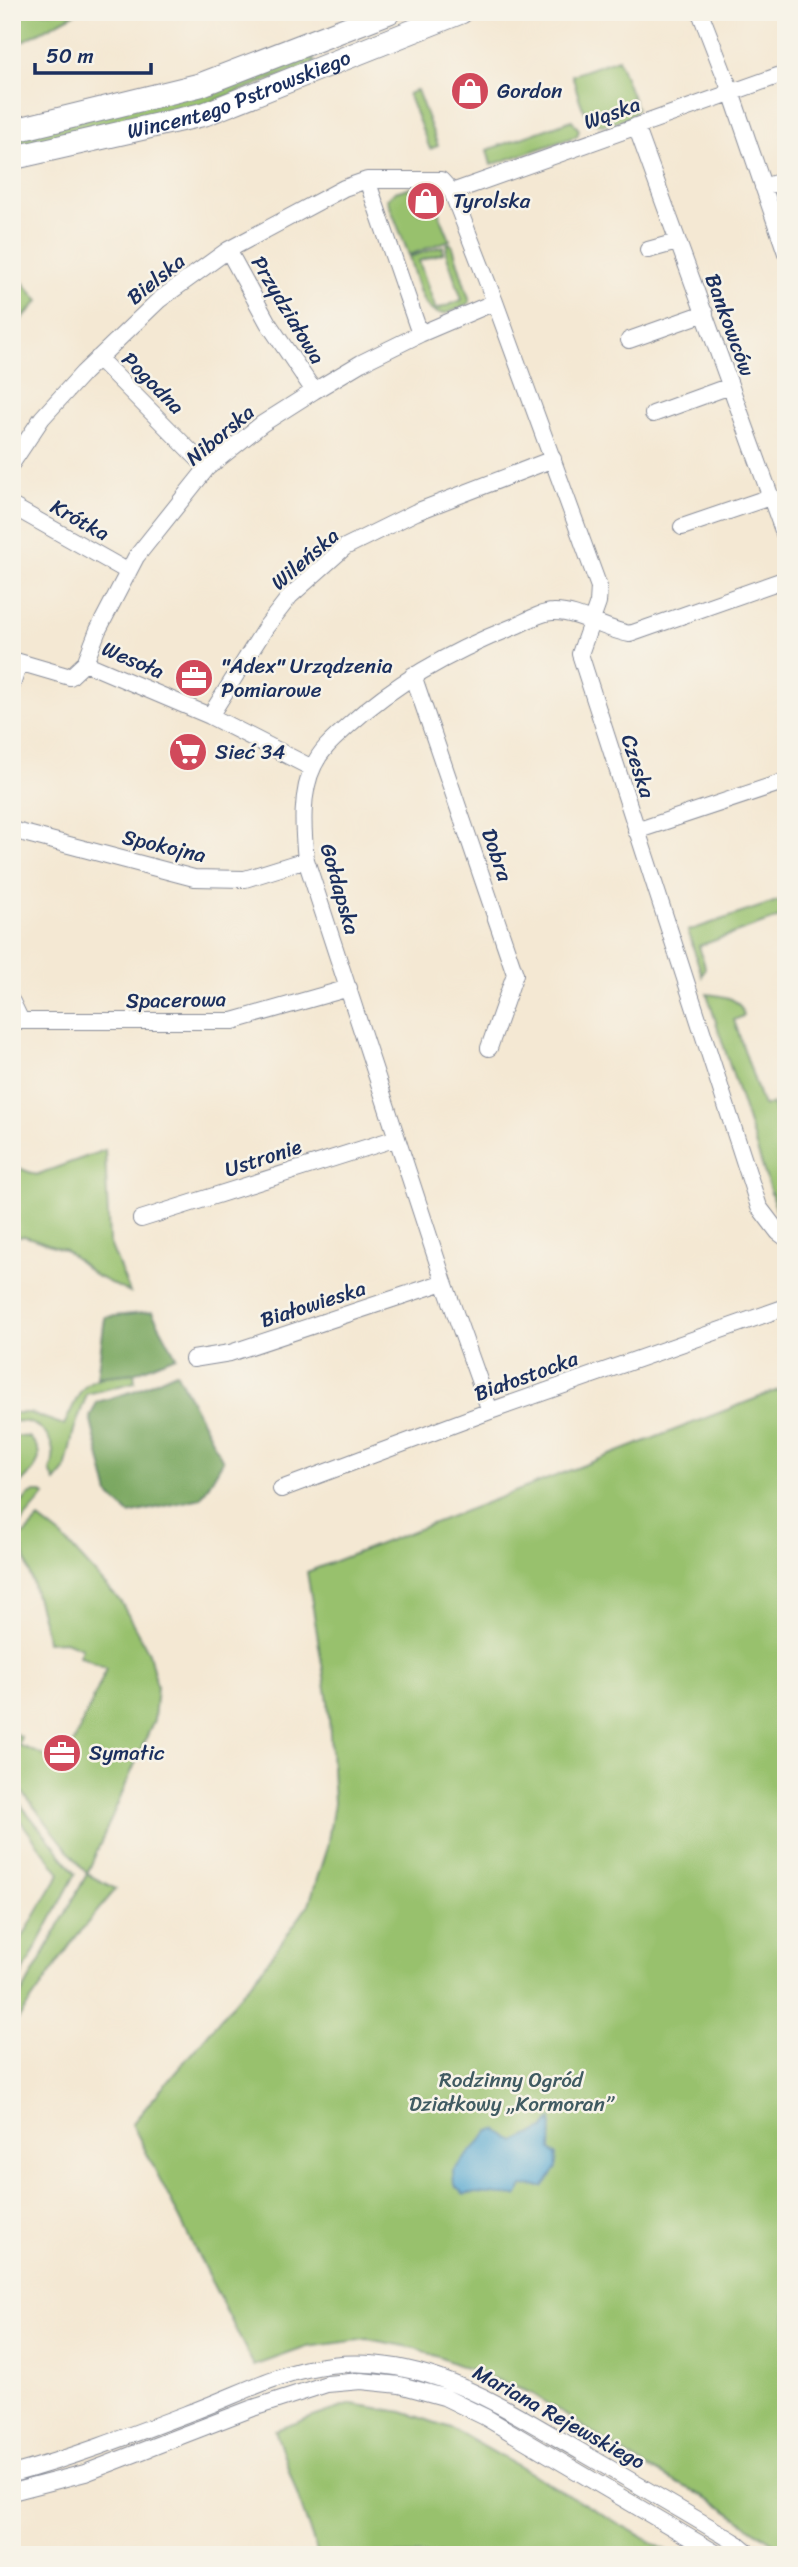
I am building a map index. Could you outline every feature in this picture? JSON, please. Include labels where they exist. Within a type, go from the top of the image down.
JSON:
[{"type":"main road","name":"Wincentego Pstrowskiego","points":[[12,131],[200,85],[389,12]]},
{"type":"main road","name":"Wincentego Pstrowskiego","points":[[12,158],[205,114],[461,12]]},
{"type":"main road","points":[[324,39],[320,48],[322,56],[327,61],[336,63]]},
{"type":"street","points":[[700,12],[731,92],[786,253]]},
{"type":"street","name":"Wąska","points":[[452,192],[786,73]]},
{"type":"street","name":"Bankowców","points":[[636,126],[786,538]]},
{"type":"street","points":[[420,334],[367,180],[441,180],[452,192]]},
{"type":"street","name":"Bielska","points":[[12,463],[42,418],[98,358],[159,300],[228,250],[344,188],[367,180]]},
{"type":"street","points":[[762,187],[786,180]]},
{"type":"street","name":"Czeska","points":[[452,192],[599,587],[598,603],[580,654],[759,1207],[786,1238]]},
{"type":"street","points":[[648,250],[677,242]]},
{"type":"street","name":"Przydziałowa","points":[[228,250],[268,323],[314,391]]},
{"type":"street","name":"Niborska","points":[[85,663],[98,629],[127,571],[207,468],[262,424],[361,363],[495,302]]},
{"type":"street","points":[[629,340],[705,313]]},
{"type":"street","name":"Pogodna","points":[[98,358],[207,468]]},
{"type":"street","points":[[653,414],[730,386]]},
{"type":"street","name":"Wileńska","points":[[210,716],[266,627],[290,596],[345,547],[416,512],[553,459]]},
{"type":"street","points":[[682,527],[770,497]]},
{"type":"street","name":"Krótka","points":[[12,506],[127,571]]},
{"type":"street","name":"Gołdapska","points":[[490,1411],[444,1282],[306,860],[302,818],[312,768],[324,747],[370,705],[413,675],[464,646],[551,612],[573,615],[611,631],[630,634],[786,579]]},
{"type":"street","points":[[12,685],[16,662]]},
{"type":"street","name":"Wesoła","points":[[16,662],[70,677],[85,663],[210,716],[312,768]]},
{"type":"street","name":"Dobra","points":[[413,675],[515,974],[489,1048]]},
{"type":"street","points":[[636,831],[786,781]]},
{"type":"street","name":"Spokojna","points":[[12,830],[194,878],[245,879],[306,860]]},
{"type":"street","name":"Spacerowa","points":[[12,1002],[21,1021],[233,1021],[349,988]]},
{"type":"street","name":"Ustronie","points":[[141,1219],[397,1138]]},
{"type":"street","name":"Białowieska","points":[[193,1359],[230,1353],[444,1282]]},
{"type":"street","name":"Białostocka","points":[[281,1489],[490,1411],[786,1307]]},
{"type":"street","name":"Mariana Rejewskiego","points":[[12,2474],[79,2455],[305,2370],[366,2364],[402,2367],[448,2380],[479,2394],[659,2497],[738,2544],[751,2555]]},
{"type":"street","name":"Mariana Rejewskiego","points":[[12,2492],[85,2473],[253,2408],[327,2384],[361,2381],[400,2385],[444,2397],[465,2407],[587,2475],[719,2555]]},
{"type":"green space","points":[[12,12],[78,12],[12,47]]},
{"type":"green space","points":[[311,54],[315,63],[206,104],[12,151],[12,139]]},
{"type":"green space","points":[[618,59],[637,109],[620,121],[603,125],[595,123],[584,111],[572,75]]},
{"type":"green space","points":[[417,90],[438,146],[430,149],[408,94]]},
{"type":"green space","points":[[572,120],[579,130],[577,136],[491,165],[487,150]]},
{"type":"green space","points":[[412,187],[421,213],[437,208],[450,240],[409,255],[387,199],[395,192]]},
{"type":"green space","points":[[450,243],[470,302],[440,314],[432,311],[421,296],[409,257],[443,246],[443,253],[419,261],[436,310],[462,300],[446,253],[447,244]]},
{"type":"green space","points":[[12,270],[39,301],[12,329]]},
{"type":"green space","points":[[786,898],[786,915],[699,946],[705,967],[702,976],[688,931]]},
{"type":"green space","points":[[707,994],[735,1001],[742,1010],[744,1016],[734,1020],[763,1106],[772,1104],[781,1130],[786,1132],[786,1209],[777,1212]]},
{"type":"green space","points":[[105,1150],[109,1241],[130,1293],[96,1276],[65,1250],[25,1236],[12,1238],[12,1165],[36,1175]]},
{"type":"green space","points":[[152,1312],[176,1356],[134,1373],[97,1377],[105,1317]]},
{"type":"green space","points":[[176,1372],[223,1461],[201,1498],[129,1514],[109,1495],[90,1417],[97,1402],[134,1391]]},
{"type":"green space","points":[[134,1373],[135,1382],[87,1394],[74,1430],[65,1470],[55,1482],[50,1471],[53,1461],[51,1442],[46,1434],[31,1423],[12,1422],[12,1413],[30,1413],[64,1425],[82,1389],[88,1384],[104,1377]]},
{"type":"green space","name":"Rodzinny Ogród Działkowy „Kormoran”","points":[[786,1387],[784,2555],[777,2546],[711,2500],[639,2463],[533,2394],[415,2348],[367,2339],[307,2347],[254,2366],[132,2124],[263,1968],[309,1904],[327,1847],[334,1803],[328,1701],[307,1572]]},
{"type":"green space","points":[[12,1436],[29,1437],[39,1453],[36,1467],[12,1492]]},
{"type":"green space","points":[[35,1492],[45,1495],[12,1533],[12,1512]]},
{"type":"green space","points":[[39,1519],[62,1537],[121,1602],[149,1653],[157,1686],[154,1720],[87,1874],[12,1779],[12,1732],[21,1737],[18,1745],[64,1764],[107,1668],[79,1656],[82,1648],[65,1641],[47,1642],[20,1539]]},
{"type":"green space","points":[[12,1794],[76,1873],[12,1993],[12,1955],[60,1873],[12,1810]]},
{"type":"green space","points":[[87,1874],[116,1889],[78,1934],[12,2028],[12,2012]]},
{"type":"green space","points":[[351,2404],[403,2412],[451,2428],[674,2555],[318,2555],[275,2430]]},
{"type":"water","points":[[552,2119],[551,2150],[556,2154],[557,2168],[543,2187],[523,2186],[517,2196],[475,2193],[464,2195],[454,2185],[453,2171],[490,2131],[497,2130],[515,2142],[544,2129]]},
{"type":"place","name":"Gordon","points":[[470,91]]},
{"type":"place","name":"Tyrolska","points":[[426,201]]},
{"type":"place","name":"\"Adex\" Urządzenia Pomiarowe","points":[[194,678]]},
{"type":"place","name":"Sieć 34","points":[[188,752]]},
{"type":"place","name":"Symatic","points":[[62,1753]]}]
